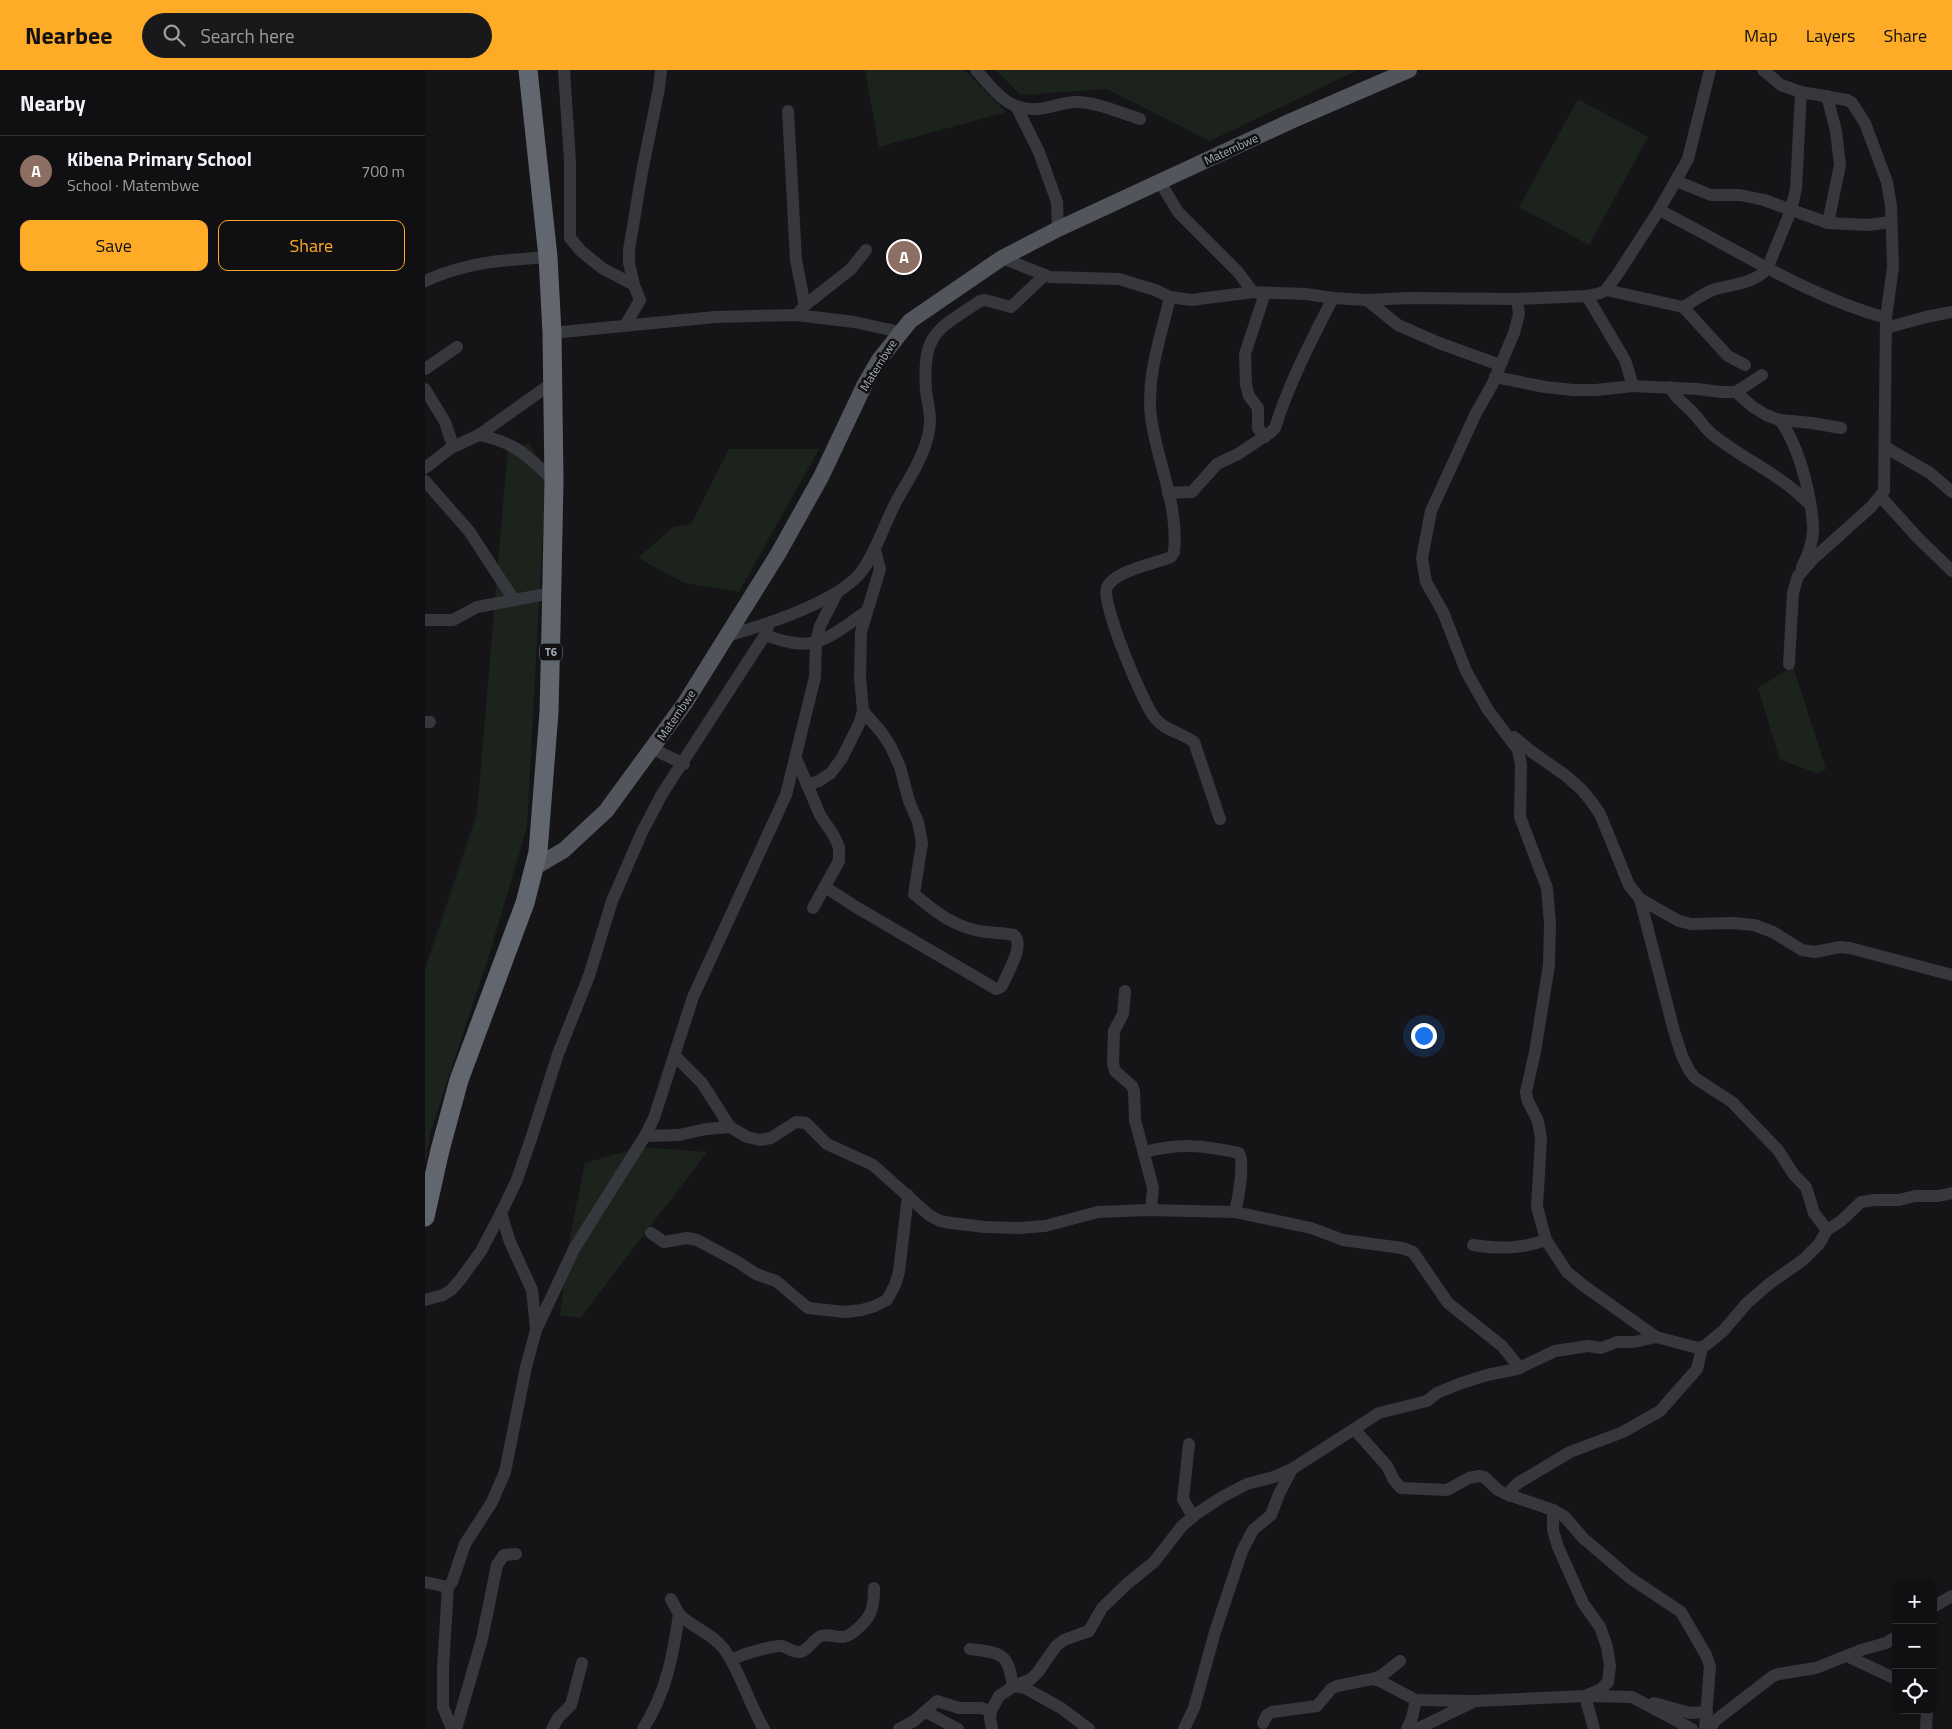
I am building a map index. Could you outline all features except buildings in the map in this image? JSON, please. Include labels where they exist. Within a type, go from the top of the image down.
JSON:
[{"type":"highway","name":"T6","points":[[425,1218],[440,1150],[459,1080],[525,903],[538,852],[549,712],[554,481],[552,333],[548,257],[528,70]]},
{"type":"main road","name":"Matembwe","points":[[535,867],[564,850],[606,811],[653,749],[685,703],[778,554],[821,477],[865,384],[879,360],[900,332],[923,311],[1002,258],[1058,229],[1291,121],[1409,70]]},
{"type":"street","points":[[565,70],[570,161],[570,238],[581,251],[602,268],[634,285]]},
{"type":"street","points":[[625,326],[640,300],[629,263],[629,250],[661,70]]},
{"type":"street","points":[[976,70],[1001,97],[1017,108],[1039,152],[1057,202],[1058,229]]},
{"type":"street","points":[[1606,290],[1659,210],[1691,151],[1710,70]]},
{"type":"street","points":[[1763,70],[1781,85],[1801,92],[1847,100],[1852,103],[1865,123],[1887,182],[1891,222],[1893,267],[1886,323],[1885,483],[1881,497],[1813,559],[1798,576]]},
{"type":"street","points":[[1683,307],[1709,292],[1751,280],[1761,275],[1767,269],[1791,210],[1796,189],[1801,92]]},
{"type":"street","points":[[1827,96],[1836,131],[1840,165],[1829,223]]},
{"type":"street","points":[[1017,108],[1038,109],[1076,102],[1096,105],[1139,119]]},
{"type":"street","points":[[788,111],[795,252],[804,301],[801,311]]},
{"type":"street","points":[[1676,181],[1711,195],[1746,196],[1829,223],[1868,225],[1891,222]]},
{"type":"street","points":[[1160,182],[1178,212],[1259,292]]},
{"type":"street","points":[[1659,210],[1744,254],[1767,269],[1886,323],[1952,312]]},
{"type":"street","points":[[801,311],[851,268],[866,250]]},
{"type":"street","points":[[425,281],[460,267],[481,262],[548,257]]},
{"type":"street","points":[[1002,258],[1045,275],[1119,279],[1155,290],[1170,297],[1191,300],[1259,292],[1367,300],[1408,298],[1517,299],[1587,296],[1606,290],[1683,307],[1728,356],[1745,365]]},
{"type":"street","points":[[727,636],[767,629],[837,593],[849,585],[863,570],[875,550],[886,519],[920,460],[929,430],[926,360],[929,345],[934,334],[945,324],[980,301],[985,300],[1011,306],[1045,275]]},
{"type":"street","points":[[1259,292],[1246,349],[1244,367],[1249,396],[1258,408],[1258,428],[1265,437]]},
{"type":"street","points":[[1587,296],[1625,360],[1633,386]]},
{"type":"street","points":[[1170,297],[1151,372],[1150,400],[1153,433],[1172,503],[1175,545],[1173,556],[1157,563],[1125,572],[1107,586],[1105,591],[1106,600],[1119,639],[1136,683],[1151,714],[1161,724],[1194,742],[1220,819]]},
{"type":"street","points":[[1168,493],[1192,492],[1217,464],[1238,454],[1265,437],[1275,428],[1285,395],[1333,298]]},
{"type":"street","points":[[1517,299],[1519,314],[1517,323],[1498,371],[1431,511],[1422,558],[1426,582],[1443,612],[1466,671],[1497,723],[1518,750],[1521,758],[1520,817],[1532,853],[1544,877],[1550,924],[1549,965],[1535,1052],[1526,1092],[1527,1099],[1538,1121],[1541,1139],[1537,1208],[1546,1240],[1567,1272],[1656,1337],[1687,1346],[1702,1348]]},
{"type":"street","points":[[1367,300],[1398,325],[1467,354],[1498,371],[1545,387],[1596,390],[1633,386],[1736,392],[1763,375]]},
{"type":"street","points":[[552,333],[715,316],[801,311],[900,332]]},
{"type":"street","points":[[425,370],[457,347]]},
{"type":"street","points":[[426,465],[453,446],[479,435],[552,383]]},
{"type":"street","points":[[1670,388],[1675,397],[1687,406],[1713,435],[1777,476],[1809,504]]},
{"type":"street","points":[[425,389],[445,422],[453,446]]},
{"type":"street","points":[[1736,392],[1760,411],[1781,420],[1841,428]]},
{"type":"street","points":[[1781,420],[1796,448],[1813,528],[1808,555],[1798,576],[1793,593],[1789,664]]},
{"type":"street","points":[[479,435],[508,443],[522,451],[554,481]]},
{"type":"street","points":[[1885,446],[1930,473],[1952,492]]},
{"type":"street","points":[[425,481],[469,531],[514,600]]},
{"type":"street","points":[[1881,497],[1917,537],[1952,571]]},
{"type":"street","points":[[807,785],[819,781],[831,773],[854,736],[863,711],[860,655],[861,632],[880,570],[875,550]]},
{"type":"street","points":[[425,620],[453,620],[477,607],[552,593]]},
{"type":"street","points":[[452,1729],[443,1707],[443,1668],[448,1587],[452,1582],[465,1544],[492,1502],[505,1472],[526,1367],[536,1330],[574,1249],[645,1136],[654,1118],[693,997],[786,795],[815,677],[816,642],[820,626],[837,593]]},
{"type":"street","points":[[767,629],[784,641],[816,642],[867,611]]},
{"type":"street","points":[[425,1300],[451,1290],[460,1280],[481,1251],[501,1213],[516,1182],[531,1140],[559,1054],[589,976],[612,901],[642,832],[663,794],[767,629]]},
{"type":"street","points":[[825,887],[855,907],[996,989],[1003,984],[1018,949],[1018,941],[1014,935],[970,928],[949,921],[933,911],[914,894],[922,843],[918,822],[909,801],[900,767],[891,747],[863,711]]},
{"type":"street","points":[[1497,723],[1581,789],[1600,814],[1629,885],[1640,899],[1679,921],[1691,924],[1732,923],[1754,925],[1773,932],[1802,950],[1815,952],[1840,947],[1850,948],[1952,974]]},
{"type":"street","points":[[653,749],[683,764]]},
{"type":"street","points":[[796,758],[820,815],[835,836],[839,847],[839,861],[813,908]]},
{"type":"street","points":[[1640,899],[1674,1031],[1682,1056],[1689,1070],[1695,1078],[1732,1102],[1777,1150],[1794,1175],[1806,1187],[1814,1213],[1827,1230]]},
{"type":"street","points":[[1125,991],[1123,1014],[1114,1030],[1113,1064],[1115,1071],[1132,1086],[1135,1120],[1153,1188],[1151,1210]]},
{"type":"street","points":[[675,1056],[701,1083],[730,1127],[747,1137],[760,1140],[771,1138],[796,1122],[806,1123],[827,1144],[873,1165],[929,1214],[940,1221],[985,1227],[1045,1226],[1098,1212],[1151,1210],[1235,1212],[1311,1228],[1343,1240],[1382,1245],[1413,1252],[1448,1304],[1501,1346],[1520,1368]]},
{"type":"street","points":[[645,1136],[679,1135],[706,1129],[730,1127]]},
{"type":"street","points":[[1144,1152],[1182,1145],[1198,1145],[1239,1153],[1241,1159],[1235,1212]]},
{"type":"street","points":[[1510,1496],[1511,1490],[1518,1483],[1570,1452],[1623,1432],[1659,1411],[1697,1369],[1702,1348],[1723,1331],[1747,1303],[1769,1284],[1803,1260],[1819,1244],[1827,1230],[1841,1222],[1861,1202],[1899,1200],[1915,1196],[1939,1196],[1952,1193]]},
{"type":"street","points":[[651,1233],[664,1242],[687,1238],[697,1240],[756,1274],[776,1281],[808,1308],[845,1312],[862,1310],[887,1300],[895,1285],[900,1265],[908,1195]]},
{"type":"street","points":[[501,1213],[513,1249],[532,1290],[536,1330]]},
{"type":"street","points":[[1473,1245],[1509,1248],[1535,1244],[1546,1240]]},
{"type":"street","points":[[992,1729],[991,1711],[999,1696],[1013,1686],[1024,1683],[1038,1672],[1056,1646],[1064,1640],[1089,1631],[1102,1608],[1154,1562],[1182,1526],[1231,1492],[1247,1484],[1274,1477],[1292,1469],[1379,1413],[1423,1403],[1437,1393],[1459,1384],[1520,1368],[1555,1351],[1588,1346],[1601,1348],[1617,1342],[1634,1342],[1656,1337]]},
{"type":"street","points":[[1355,1430],[1387,1466],[1394,1480],[1401,1488],[1447,1490],[1469,1478],[1479,1476],[1510,1496],[1553,1510],[1565,1517],[1583,1538],[1630,1578],[1681,1612],[1689,1623],[1708,1660],[1705,1729]]},
{"type":"street","points":[[1189,1444],[1183,1499],[1193,1517]]},
{"type":"street","points":[[1184,1729],[1193,1708],[1241,1551],[1253,1530],[1271,1515],[1292,1469]]},
{"type":"street","points":[[1553,1510],[1553,1530],[1558,1547],[1583,1602],[1600,1627],[1607,1647],[1610,1666],[1608,1682],[1585,1696]]},
{"type":"street","points":[[456,1729],[481,1639],[497,1564],[504,1555],[516,1554]]},
{"type":"street","points":[[425,1582],[448,1587]]},
{"type":"street","points":[[731,1660],[740,1655],[771,1647],[783,1647],[799,1652],[822,1636],[847,1636],[869,1616],[872,1610],[874,1588]]},
{"type":"street","points":[[1937,1605],[1952,1596]]},
{"type":"street","points":[[671,1599],[679,1614],[710,1636],[723,1648],[731,1660],[753,1711],[764,1729]]},
{"type":"street","points":[[643,1729],[655,1710],[663,1692],[679,1614]]},
{"type":"street","points":[[1709,1729],[1726,1711],[1773,1676],[1816,1668],[1892,1639]]},
{"type":"street","points":[[971,1649],[998,1654],[1005,1658],[1013,1686]]},
{"type":"street","points":[[1847,1656],[1892,1677]]},
{"type":"street","points":[[1263,1723],[1267,1715],[1272,1712],[1317,1706],[1331,1689],[1381,1676],[1400,1661]]},
{"type":"street","points":[[552,1729],[558,1718],[571,1706],[582,1663]]},
{"type":"street","points":[[1372,1679],[1415,1700],[1475,1701],[1585,1696],[1632,1697],[1690,1713],[1707,1712]]},
{"type":"street","points":[[1013,1686],[1025,1688],[1061,1708],[1089,1729]]},
{"type":"street","points":[[1585,1696],[1594,1729]]},
{"type":"street","points":[[1632,1697],[1692,1729]]},
{"type":"street","points":[[1407,1729],[1412,1718],[1415,1700]]},
{"type":"street","points":[[899,1729],[926,1712],[937,1701],[959,1708],[981,1708],[991,1711]]},
{"type":"street","points":[[1417,1729],[1475,1701]]},
{"type":"street","points":[[926,1712],[958,1729]]},
{"type":"street","points":[[1926,1729],[1927,1714]]},
{"type":"shaded area","points":[[865,70],[964,70],[1006,112],[879,147]]},
{"type":"shaded area","points":[[995,70],[1358,70],[1210,141],[1107,89],[1021,95]]},
{"type":"shaded area","points":[[1578,99],[1648,137],[1589,245],[1519,207]]},
{"type":"shaded area","points":[[530,444],[546,475],[527,827],[491,949],[431,1131],[425,1164],[425,969],[477,813],[508,446]]},
{"type":"shaded area","points":[[729,449],[819,449],[739,592],[684,583],[638,558],[673,527],[691,524]]},
{"type":"shaded area","points":[[1793,666],[1826,769],[1817,773],[1780,760],[1758,688]]},
{"type":"shaded area","points":[[641,1147],[707,1152],[580,1318],[560,1315],[571,1231],[585,1163]]},
{"type":"place","name":"Kibena Primary School","points":[[904,257]]}]
